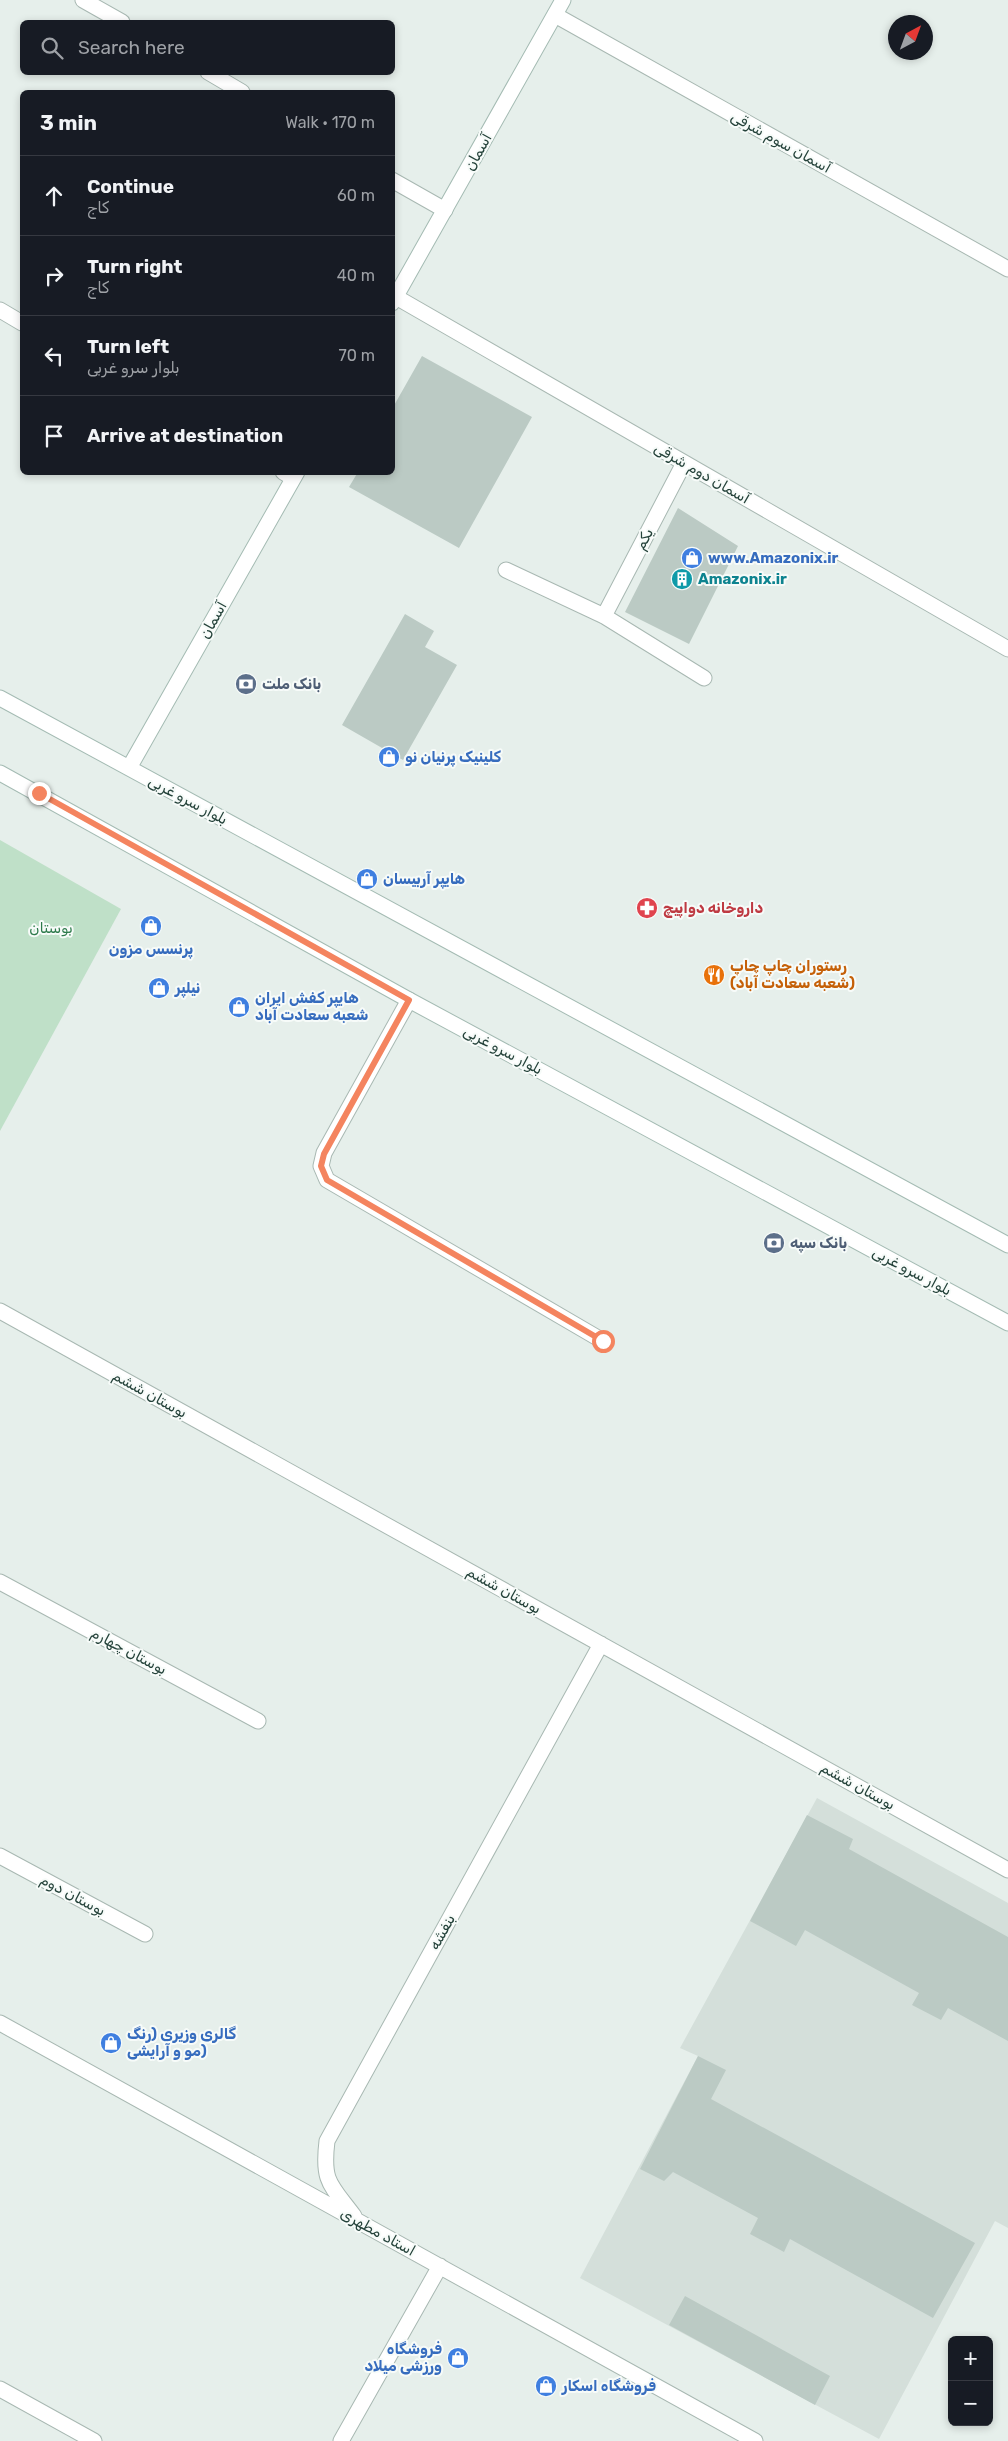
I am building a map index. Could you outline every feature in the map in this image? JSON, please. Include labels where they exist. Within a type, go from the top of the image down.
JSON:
[{"type":"street","points":[[83,0],[118,20]]},
{"type":"street","name":"آسمان","points":[[395,298],[563,0]]},
{"type":"street","name":"آسمان سوم شرقی","points":[[555,15],[1008,269]]},
{"type":"street","points":[[213,75],[239,90]]},
{"type":"street","points":[[395,182],[445,210]]},
{"type":"street","name":"آسمان دوم شرقی","points":[[395,301],[684,463],[1008,649]]},
{"type":"street","points":[[0,310],[20,322]]},
{"type":"street","name":"یکم","points":[[604,616],[684,463]]},
{"type":"street","name":"آسمان","points":[[129,768],[290,475]]},
{"type":"street","points":[[506,570],[604,616],[704,678]]},
{"type":"street","name":"بلوار سرو غربی","points":[[0,698],[1008,1246]]},
{"type":"street","name":"بلوار سرو غربی","points":[[0,773],[409,1000],[1008,1323]]},
{"type":"street","points":[[409,1000],[324,1154],[321,1166],[327,1180],[603,1341]]},
{"type":"street","name":"بوستان ششم","points":[[0,1311],[1008,1870]]},
{"type":"street","name":"بوستان چهارم","points":[[0,1582],[258,1721]]},
{"type":"street","name":"بنفشه","points":[[358,2221],[327,2180],[325,2160],[327,2141],[601,1644]]},
{"type":"street","name":"بوستان دوم","points":[[0,1856],[145,1934]]},
{"type":"street","name":"استاد مطهری","points":[[0,2023],[755,2441]]},
{"type":"street","points":[[341,2441],[440,2266]]},
{"type":"street","points":[[0,2389],[94,2441]]},
{"type":"shaded area","points":[[817,1798],[1008,1903],[1008,2228],[995,2221],[879,2439],[580,2278],[698,2056],[680,2048]]},
{"type":"green space","name":"بوستان","points":[[0,840],[121,909],[0,1131]]},
{"type":"building","points":[[422,356],[532,417],[459,548],[349,487],[356,475],[395,475],[395,404]]},
{"type":"building","name":"Amazonix.ir","points":[[678,508],[738,546],[689,644],[625,612]]},
{"type":"building","points":[[405,614],[434,631],[425,647],[457,665],[403,760],[342,725]]},
{"type":"building","points":[[807,1815],[853,1839],[849,1849],[1008,1937],[1008,2041],[948,2008],[941,2020],[912,2005],[919,1993],[805,1930],[796,1946],[750,1921]]},
{"type":"building","points":[[698,2056],[726,2070],[711,2099],[975,2243],[933,2318],[790,2239],[784,2252],[750,2234],[758,2218],[673,2172],[664,2181],[640,2169]]},
{"type":"building","points":[[685,2296],[830,2376],[815,2405],[669,2325]]},
{"type":"place","name":"www.Amazonix.ir","points":[[692,558]]},
{"type":"place","name":"Amazonix.ir","points":[[682,579]]},
{"type":"place","name":"بانک ملت","points":[[246,684]]},
{"type":"place","name":"کلینیک پرنیان نو","points":[[389,757]]},
{"type":"place","name":"هایپر آربیسان","points":[[367,879]]},
{"type":"place","name":"داروخانه دواپیچ","points":[[647,908]]},
{"type":"place","name":"پرنسس مزون","points":[[151,926]]},
{"type":"place","name":"رستوران چاپ چاپ (شعبه سعادت آباد)","points":[[714,975]]},
{"type":"place","name":"نیلپر","points":[[159,988]]},
{"type":"place","name":"هایپر کفش ایران شعبه سعادت آباد","points":[[239,1007]]},
{"type":"place","name":"بانک سپه","points":[[774,1243]]},
{"type":"place","name":"گالری وزیری (رنگ مو و آرایشی)","points":[[111,2043]]},
{"type":"place","name":"فروشگاه ورزشی میلاد","points":[[458,2358]]},
{"type":"place","name":"فروشگاه اسکار","points":[[546,2386]]},
{"type":"route","points":[[39,793],[409,1000],[324,1154],[321,1166],[327,1180],[603,1341]]}]
